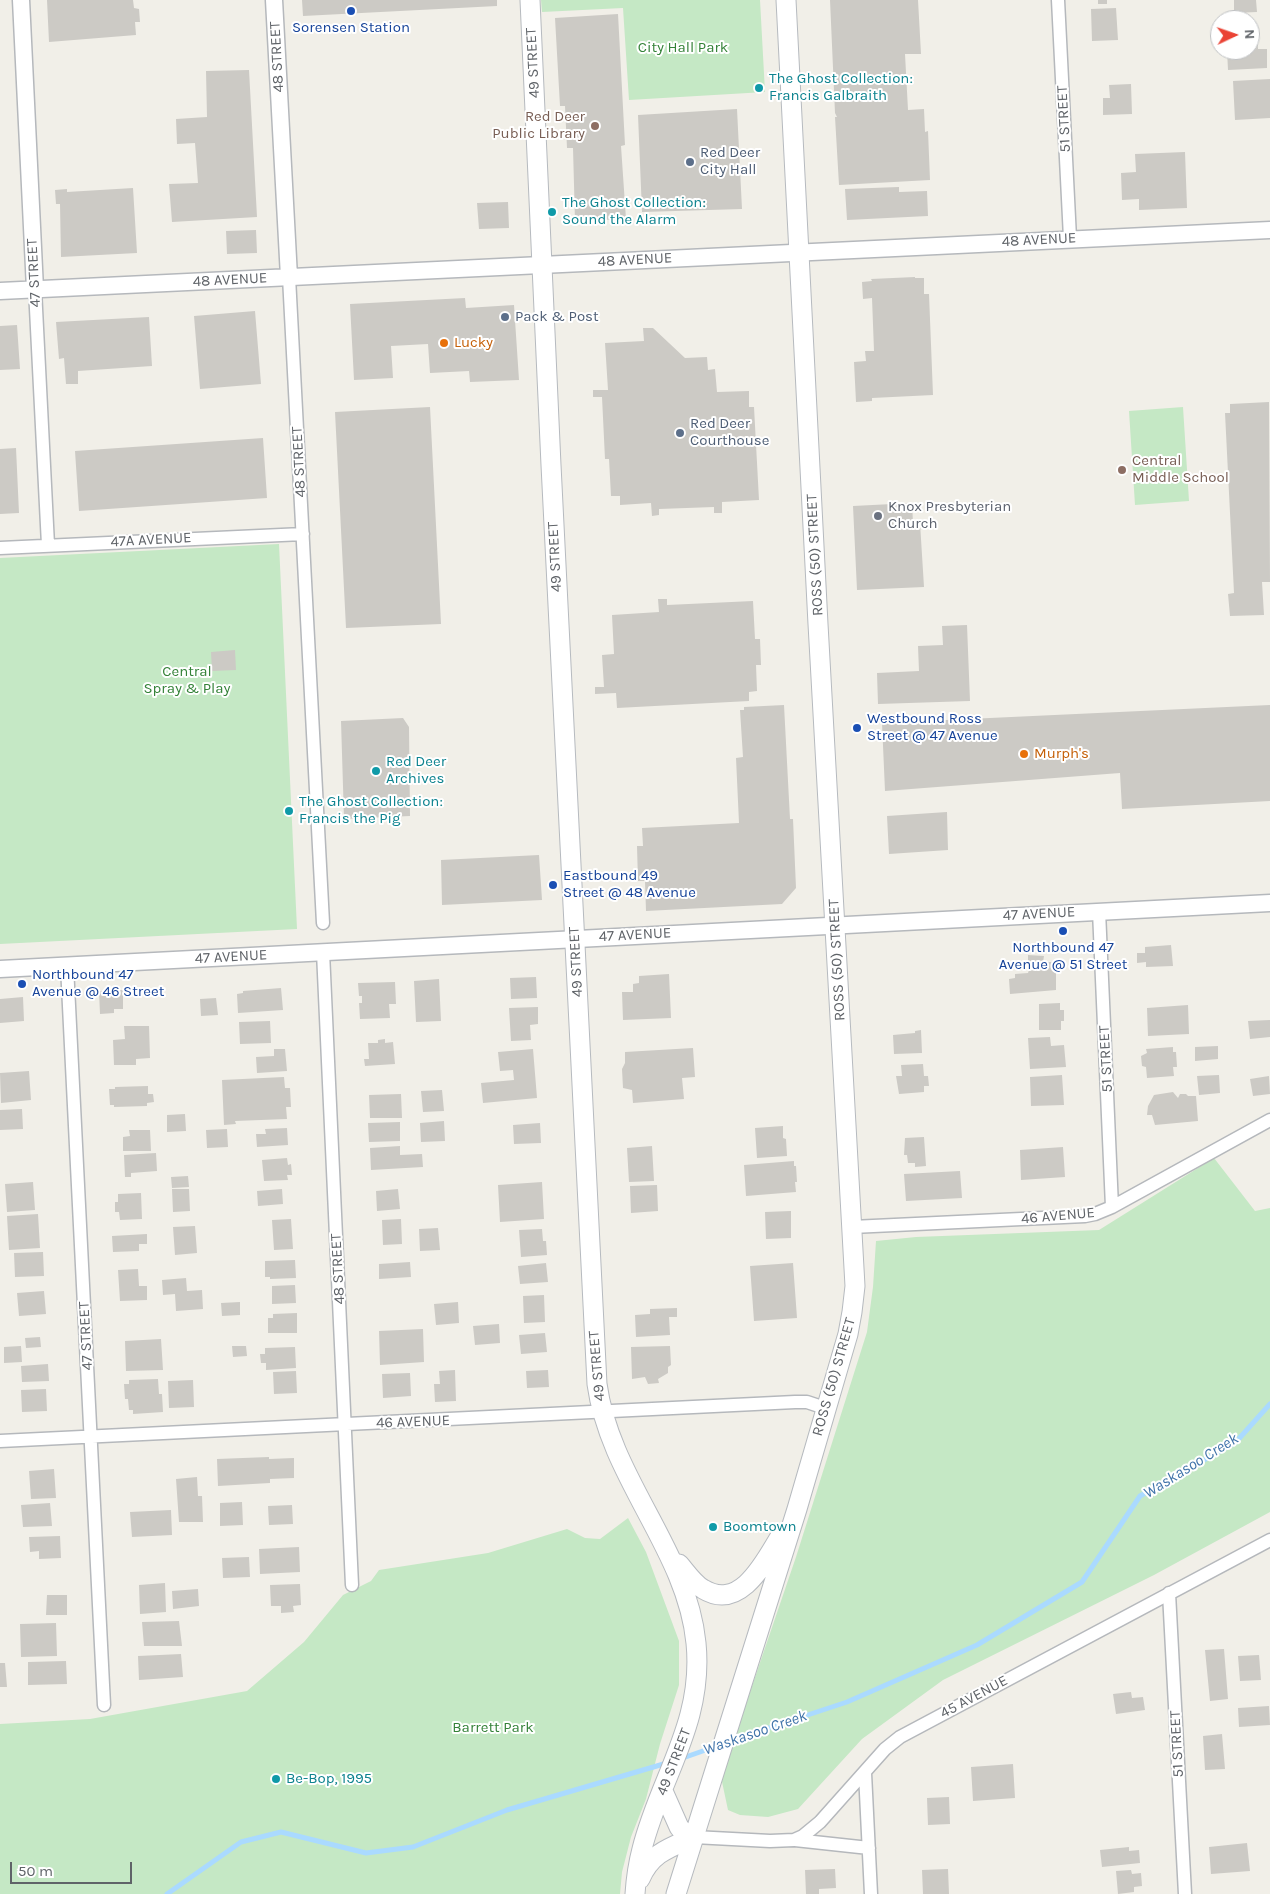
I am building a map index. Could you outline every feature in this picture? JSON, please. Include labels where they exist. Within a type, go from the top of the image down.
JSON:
[{"type":"main road","name":"49 STREET","points":[[530,0],[595,1360],[602,1410],[616,1454],[665,1547],[684,1589],[696,1643],[697,1678],[692,1711],[684,1738],[642,1850],[635,1894]]},
{"type":"main road","name":"ROSS (50) STREET","points":[[676,1894],[797,1509],[848,1334],[855,1286],[786,0]]},
{"type":"main road","points":[[665,1547],[703,1589],[717,1594],[732,1593],[748,1584],[755,1576],[797,1509]]},
{"type":"main road","points":[[663,1791],[679,1827],[683,1832],[694,1837]]},
{"type":"main road","points":[[635,1894],[644,1869],[649,1862],[660,1853],[694,1837]]},
{"type":"street","name":"47 STREET","points":[[21,0],[48,545]]},
{"type":"street","name":"48 STREET","points":[[274,0],[323,924]]},
{"type":"street","name":"51 STREET","points":[[1058,0],[1070,238]]},
{"type":"street","name":"48 AVENUE","points":[[0,291],[1070,238],[1270,230]]},
{"type":"street","name":"47A AVENUE","points":[[0,548],[302,534]]},
{"type":"street","name":"47 AVENUE","points":[[0,969],[1270,903]]},
{"type":"street","name":"51 STREET","points":[[1099,911],[1112,1207]]},
{"type":"street","name":"48 STREET","points":[[323,952],[352,1585]]},
{"type":"street","name":"47 STREET","points":[[67,966],[104,1705]]},
{"type":"street","name":"46 AVENUE","points":[[852,1227],[1095,1214],[1112,1207],[1270,1120]]},
{"type":"street","name":"46 AVENUE","points":[[0,1441],[795,1402],[807,1402],[825,1408]]},
{"type":"street","name":"45 AVENUE","points":[[794,1840],[809,1832],[820,1822],[865,1773],[884,1749],[900,1737],[1270,1540]]},
{"type":"street","name":"51 STREET","points":[[1169,1593],[1186,1894]]},
{"type":"street","points":[[865,1773],[871,1894]]},
{"type":"street","points":[[694,1837],[770,1841],[794,1840],[869,1848]]},
{"type":"green space","name":"City Hall Park","points":[[541,0],[760,0],[765,92],[629,100],[623,8],[542,12]]},
{"type":"green space","points":[[1183,407],[1189,501],[1135,505],[1129,411]]},
{"type":"green space","name":"Central Spray & Play","points":[[279,544],[297,929],[0,944],[0,558]]},
{"type":"green space","points":[[1214,1158],[1255,1211],[1270,1208],[1270,1512],[1154,1575],[943,1680],[862,1739],[798,1809],[768,1817],[740,1815],[728,1810],[721,1777],[796,1557],[867,1332],[873,1287],[876,1241],[916,1237],[1099,1230]]},
{"type":"green space","name":"Barrett Park","points":[[628,1518],[646,1552],[679,1641],[679,1685],[660,1744],[646,1799],[631,1837],[622,1872],[620,1894],[0,1894],[0,1724],[90,1719],[247,1691],[304,1642],[343,1595],[371,1581],[379,1570],[488,1553],[567,1529],[585,1538],[600,1539]]},
{"type":"building","points":[[47,0],[133,0],[134,8],[139,9],[140,22],[135,22],[136,35],[49,42]]},
{"type":"building","name":"Sorensen Station","points":[[302,0],[497,0],[497,6],[303,16]]},
{"type":"building","points":[[830,0],[918,0],[921,54],[905,54],[908,110],[924,109],[925,132],[928,131],[930,180],[839,185]]},
{"type":"building","points":[[1098,0],[1107,0],[1107,4],[1098,4]]},
{"type":"building","points":[[1234,0],[1256,0],[1257,10],[1234,10]]},
{"type":"building","points":[[1116,8],[1118,40],[1092,41],[1091,9]]},
{"type":"building","name":"Red Deer Public Library","points":[[618,14],[625,145],[621,146],[626,219],[575,221],[573,148],[567,148],[565,106],[560,106],[555,18]]},
{"type":"building","points":[[1260,49],[1267,49],[1267,68],[1228,70],[1228,60],[1260,60]]},
{"type":"building","points":[[249,70],[257,217],[172,222],[169,184],[198,183],[195,143],[177,144],[176,119],[207,117],[206,71]]},
{"type":"building","points":[[1270,79],[1270,118],[1235,120],[1233,81]]},
{"type":"building","points":[[1131,84],[1132,114],[1103,115],[1103,98],[1110,98],[1109,85]]},
{"type":"building","name":"Red Deer City Hall","points":[[737,109],[742,209],[642,212],[638,115]]},
{"type":"building","points":[[1185,152],[1187,208],[1139,210],[1139,199],[1122,200],[1121,173],[1136,172],[1135,154]]},
{"type":"building","points":[[899,187],[899,192],[927,191],[928,216],[847,220],[845,189]]},
{"type":"building","points":[[133,188],[137,253],[61,257],[60,204],[56,204],[55,190],[67,189],[67,192]]},
{"type":"building","points":[[508,202],[509,228],[479,229],[477,203]]},
{"type":"building","points":[[256,230],[257,253],[227,254],[226,231]]},
{"type":"building","points":[[924,278],[924,294],[929,294],[933,395],[872,398],[872,401],[856,402],[854,362],[866,361],[865,351],[874,351],[872,298],[863,299],[862,282],[872,281],[871,279]]},
{"type":"building","points":[[465,298],[466,308],[514,305],[519,380],[470,382],[469,371],[430,373],[428,344],[391,346],[393,378],[354,380],[350,304]]},
{"type":"building","points":[[255,311],[261,384],[200,389],[194,316]]},
{"type":"building","points":[[149,317],[152,366],[78,371],[78,384],[66,384],[64,358],[59,359],[56,322]]},
{"type":"building","points":[[17,325],[20,369],[0,370],[0,326]]},
{"type":"building","name":"Red Deer Courthouse","points":[[643,328],[653,328],[685,358],[707,357],[708,370],[715,369],[717,392],[749,391],[749,407],[754,407],[759,500],[722,502],[722,513],[714,513],[714,507],[659,509],[659,515],[652,516],[651,503],[620,505],[620,496],[611,496],[609,459],[605,459],[602,397],[593,397],[593,390],[608,390],[605,343],[644,341]]},
{"type":"building","points":[[1269,402],[1270,582],[1262,582],[1264,615],[1230,616],[1228,594],[1234,593],[1225,413],[1230,413],[1230,404]]},
{"type":"building","points":[[430,407],[441,624],[346,628],[335,412]]},
{"type":"building","points":[[263,438],[267,498],[79,511],[75,451]]},
{"type":"building","points":[[16,448],[19,513],[0,514],[0,449]]},
{"type":"building","points":[[912,503],[913,523],[920,523],[924,587],[857,590],[853,506]]},
{"type":"building","points":[[658,599],[667,599],[667,605],[753,601],[755,639],[760,639],[761,665],[756,665],[757,691],[749,692],[749,701],[617,708],[616,693],[595,694],[595,687],[604,687],[602,655],[614,654],[612,615],[659,612]]},
{"type":"building","points":[[967,625],[970,701],[878,704],[877,673],[919,671],[918,646],[943,645],[942,626]]},
{"type":"building","points":[[235,650],[236,670],[212,671],[211,652]]},
{"type":"building","points":[[784,705],[790,819],[793,819],[796,888],[782,904],[646,911],[645,881],[638,881],[637,846],[643,846],[642,828],[739,823],[736,758],[743,757],[740,710],[744,710],[744,707]]},
{"type":"building","points":[[1270,705],[1270,801],[1122,809],[1120,773],[885,791],[882,723]]},
{"type":"building","name":"Red Deer Archives","points":[[403,718],[409,727],[410,816],[344,819],[341,721]]},
{"type":"building","points":[[947,812],[948,850],[889,854],[887,816]]},
{"type":"building","points":[[539,855],[542,900],[442,905],[441,860]]},
{"type":"building","points":[[1171,945],[1173,966],[1146,967],[1146,962],[1137,963],[1137,953],[1145,953],[1145,947]]},
{"type":"building","points":[[1028,955],[1044,956],[1043,962],[1056,962],[1056,990],[1010,994],[1009,979],[1015,978],[1015,974],[1028,973],[1029,970],[1025,967],[1028,964]]},
{"type":"building","points":[[669,974],[671,1018],[623,1020],[622,992],[633,992],[633,984],[639,983],[639,976]]},
{"type":"building","points":[[536,977],[537,998],[511,999],[510,978]]},
{"type":"building","points":[[439,979],[441,1021],[416,1022],[414,981]]},
{"type":"building","points":[[395,982],[396,1004],[389,1004],[390,1018],[360,1019],[359,1003],[362,1003],[362,996],[359,996],[358,983]]},
{"type":"building","points":[[281,988],[283,1010],[238,1013],[237,994],[243,993],[243,991]]},
{"type":"building","points":[[123,990],[123,1009],[114,1009],[114,1013],[100,1014],[99,991]]},
{"type":"building","points":[[23,997],[24,1021],[0,1023],[0,999]]},
{"type":"building","points":[[216,998],[218,1015],[201,1016],[200,999]]},
{"type":"building","points":[[1060,1003],[1060,1010],[1064,1010],[1064,1021],[1061,1021],[1061,1030],[1039,1030],[1039,1004]]},
{"type":"building","points":[[1188,1005],[1189,1034],[1148,1036],[1147,1008]]},
{"type":"building","points":[[538,1007],[538,1024],[530,1025],[531,1040],[511,1041],[509,1008]]},
{"type":"building","points":[[1270,1020],[1270,1037],[1250,1039],[1248,1021]]},
{"type":"building","points":[[270,1021],[271,1043],[240,1044],[239,1022]]},
{"type":"building","points":[[124,1026],[149,1026],[150,1058],[136,1059],[136,1065],[114,1065],[113,1040],[125,1039]]},
{"type":"building","points":[[921,1030],[922,1053],[894,1054],[893,1035],[915,1033],[915,1031]]},
{"type":"building","points":[[1050,1037],[1051,1046],[1064,1045],[1066,1067],[1030,1069],[1028,1038]]},
{"type":"building","points":[[385,1039],[385,1043],[393,1042],[395,1064],[365,1066],[364,1059],[369,1059],[368,1043],[378,1043],[378,1040]]},
{"type":"building","points":[[1218,1046],[1218,1059],[1195,1061],[1195,1047]]},
{"type":"building","points":[[1173,1047],[1173,1052],[1176,1052],[1177,1067],[1173,1067],[1174,1076],[1147,1078],[1146,1067],[1142,1066],[1141,1056],[1147,1053],[1146,1049]]},
{"type":"building","points":[[693,1048],[695,1077],[682,1078],[684,1099],[633,1103],[632,1090],[623,1088],[622,1069],[625,1063],[625,1052]]},
{"type":"building","points":[[274,1049],[285,1049],[287,1071],[257,1073],[256,1057],[274,1056]]},
{"type":"building","points":[[533,1049],[537,1098],[483,1103],[481,1083],[514,1080],[513,1070],[500,1071],[498,1052]]},
{"type":"building","points":[[923,1064],[924,1076],[928,1076],[929,1086],[924,1086],[924,1092],[899,1094],[896,1076],[902,1076],[901,1065]]},
{"type":"building","points":[[29,1071],[31,1100],[1,1103],[0,1073]]},
{"type":"building","points":[[1062,1075],[1064,1105],[1031,1106],[1030,1077]]},
{"type":"building","points":[[1219,1075],[1220,1093],[1199,1095],[1197,1076]]},
{"type":"building","points":[[1269,1076],[1270,1094],[1253,1096],[1250,1079]]},
{"type":"building","points":[[284,1077],[285,1088],[290,1088],[291,1107],[286,1107],[287,1119],[235,1121],[236,1124],[224,1125],[222,1080]]},
{"type":"building","points":[[148,1086],[148,1094],[153,1094],[154,1102],[147,1103],[147,1106],[114,1107],[114,1105],[110,1105],[109,1089],[115,1089],[115,1087]]},
{"type":"building","points":[[442,1090],[444,1111],[423,1112],[421,1091]]},
{"type":"building","points":[[1173,1092],[1178,1098],[1180,1094],[1196,1096],[1198,1121],[1155,1125],[1152,1115],[1147,1115],[1148,1106],[1154,1095]]},
{"type":"building","points":[[401,1094],[402,1118],[370,1118],[369,1095]]},
{"type":"building","points":[[22,1109],[23,1129],[0,1130],[0,1110]]},
{"type":"building","points":[[185,1114],[186,1131],[167,1132],[167,1115]]},
{"type":"building","points":[[444,1121],[445,1141],[421,1142],[420,1123]]},
{"type":"building","points":[[400,1122],[400,1141],[369,1142],[368,1123]]},
{"type":"building","points":[[540,1123],[541,1143],[514,1144],[513,1125]]},
{"type":"building","points":[[783,1126],[783,1138],[786,1139],[787,1156],[757,1158],[755,1128]]},
{"type":"building","points":[[287,1128],[288,1145],[257,1147],[256,1134],[266,1134],[265,1129]]},
{"type":"building","points":[[227,1129],[228,1147],[207,1148],[206,1130]]},
{"type":"building","points":[[129,1130],[150,1130],[151,1151],[123,1151],[123,1137],[130,1136]]},
{"type":"building","points":[[924,1137],[926,1166],[915,1167],[915,1163],[908,1163],[907,1155],[904,1155],[905,1138]]},
{"type":"building","points":[[400,1146],[400,1155],[422,1154],[423,1167],[371,1170],[370,1148]]},
{"type":"building","points":[[652,1146],[654,1181],[629,1182],[627,1148]]},
{"type":"building","points":[[1063,1147],[1065,1177],[1021,1180],[1020,1150]]},
{"type":"building","points":[[156,1153],[157,1171],[131,1173],[131,1177],[125,1177],[124,1155]]},
{"type":"building","points":[[287,1158],[288,1165],[291,1164],[292,1175],[287,1175],[288,1180],[264,1181],[262,1160]]},
{"type":"building","points":[[794,1161],[794,1166],[796,1166],[796,1192],[746,1196],[744,1165]]},
{"type":"building","points":[[960,1171],[962,1198],[906,1201],[904,1174]]},
{"type":"building","points":[[188,1176],[189,1187],[172,1188],[171,1177]]},
{"type":"building","points":[[33,1182],[35,1210],[7,1212],[5,1184]]},
{"type":"building","points":[[542,1182],[544,1219],[500,1222],[498,1185]]},
{"type":"building","points":[[657,1185],[658,1211],[631,1213],[630,1186]]},
{"type":"building","points":[[172,1189],[189,1189],[190,1211],[173,1212]]},
{"type":"building","points":[[282,1189],[283,1204],[258,1206],[257,1191]]},
{"type":"building","points":[[398,1189],[400,1209],[377,1211],[376,1191]]},
{"type":"building","points":[[141,1193],[142,1219],[120,1220],[119,1212],[115,1212],[115,1202],[118,1202],[118,1194]]},
{"type":"building","points":[[791,1211],[791,1238],[766,1239],[765,1212]]},
{"type":"building","points":[[38,1214],[40,1248],[9,1250],[7,1216]]},
{"type":"building","points":[[291,1219],[293,1249],[274,1250],[272,1220]]},
{"type":"building","points":[[401,1219],[402,1244],[383,1245],[382,1220]]},
{"type":"building","points":[[195,1226],[197,1253],[175,1255],[173,1227]]},
{"type":"building","points":[[438,1228],[440,1250],[420,1251],[419,1229]]},
{"type":"building","points":[[542,1229],[543,1241],[546,1241],[547,1255],[521,1257],[519,1230]]},
{"type":"building","points":[[147,1234],[147,1244],[139,1244],[139,1251],[113,1252],[112,1236]]},
{"type":"building","points":[[43,1252],[44,1276],[15,1277],[14,1253]]},
{"type":"building","points":[[295,1260],[296,1278],[270,1279],[270,1277],[265,1277],[265,1261]]},
{"type":"building","points":[[410,1262],[411,1277],[379,1279],[379,1264]]},
{"type":"building","points":[[546,1263],[548,1282],[520,1284],[518,1266]]},
{"type":"building","points":[[793,1263],[797,1318],[754,1321],[750,1266]]},
{"type":"building","points":[[138,1269],[139,1286],[147,1286],[147,1300],[120,1301],[118,1270]]},
{"type":"building","points":[[186,1278],[187,1291],[202,1290],[203,1309],[176,1311],[175,1294],[163,1295],[162,1280]]},
{"type":"building","points":[[295,1285],[296,1303],[272,1304],[272,1286]]},
{"type":"building","points":[[44,1291],[46,1314],[19,1316],[17,1293]]},
{"type":"building","points":[[544,1295],[545,1322],[524,1323],[523,1296]]},
{"type":"building","points":[[240,1302],[240,1315],[222,1316],[221,1303]]},
{"type":"building","points":[[458,1302],[459,1323],[436,1325],[434,1304]]},
{"type":"building","points":[[677,1308],[677,1317],[669,1317],[670,1335],[636,1337],[635,1315],[650,1314],[650,1309]]},
{"type":"building","points":[[297,1313],[297,1333],[268,1333],[268,1318],[273,1318],[273,1314]]},
{"type":"building","points":[[499,1324],[500,1343],[475,1345],[473,1326]]},
{"type":"building","points":[[423,1329],[424,1362],[380,1365],[379,1331]]},
{"type":"building","points":[[545,1333],[547,1352],[521,1354],[519,1335]]},
{"type":"building","points":[[40,1337],[41,1347],[26,1348],[25,1338]]},
{"type":"building","points":[[161,1339],[163,1370],[126,1371],[125,1341]]},
{"type":"building","points":[[21,1346],[22,1362],[4,1363],[4,1347]]},
{"type":"building","points":[[232,1346],[246,1346],[247,1356],[233,1357]]},
{"type":"building","points":[[670,1346],[671,1365],[668,1367],[668,1373],[658,1379],[659,1383],[648,1384],[645,1377],[632,1379],[631,1347]]},
{"type":"building","points":[[295,1347],[296,1368],[266,1370],[266,1363],[261,1363],[260,1354],[265,1354],[265,1348]]},
{"type":"building","points":[[48,1364],[49,1381],[22,1382],[21,1366]]},
{"type":"building","points":[[455,1370],[456,1401],[435,1402],[434,1384],[440,1384],[439,1371]]},
{"type":"building","points":[[548,1370],[549,1387],[527,1388],[526,1371]]},
{"type":"building","points":[[296,1371],[297,1393],[274,1394],[273,1372]]},
{"type":"building","points":[[410,1373],[411,1396],[383,1398],[382,1374]]},
{"type":"building","points":[[158,1379],[159,1394],[162,1394],[163,1412],[133,1414],[133,1410],[129,1410],[128,1399],[125,1399],[124,1384],[129,1384],[129,1380]]},
{"type":"building","points":[[193,1380],[194,1407],[169,1408],[168,1381]]},
{"type":"building","points":[[46,1389],[47,1411],[22,1412],[21,1390]]},
{"type":"building","points":[[269,1457],[269,1459],[294,1458],[294,1478],[270,1479],[270,1483],[218,1486],[217,1459]]},
{"type":"building","points":[[54,1469],[56,1498],[31,1499],[29,1471]]},
{"type":"building","points":[[197,1477],[198,1496],[202,1496],[203,1522],[179,1522],[176,1479]]},
{"type":"building","points":[[242,1502],[243,1525],[220,1526],[220,1503]]},
{"type":"building","points":[[50,1503],[52,1526],[23,1527],[21,1505]]},
{"type":"building","points":[[292,1505],[293,1524],[269,1525],[268,1506]]},
{"type":"building","points":[[171,1510],[172,1535],[132,1537],[130,1512]]},
{"type":"building","points":[[60,1536],[61,1558],[39,1559],[39,1551],[30,1552],[29,1537]]},
{"type":"building","points":[[299,1547],[300,1572],[260,1574],[259,1549]]},
{"type":"building","points":[[249,1557],[250,1577],[223,1578],[222,1558]]},
{"type":"building","points":[[165,1583],[166,1612],[140,1614],[139,1585]]},
{"type":"building","points":[[300,1584],[301,1605],[293,1606],[294,1612],[281,1613],[281,1606],[271,1606],[270,1585]]},
{"type":"building","points":[[198,1589],[199,1606],[173,1609],[172,1591]]},
{"type":"building","points":[[47,1595],[67,1595],[67,1615],[46,1615]]},
{"type":"building","points":[[179,1621],[182,1646],[144,1646],[142,1622]]},
{"type":"building","points":[[56,1623],[57,1656],[21,1657],[20,1624]]},
{"type":"building","points":[[1224,1649],[1228,1699],[1210,1701],[1205,1650]]},
{"type":"building","points":[[181,1654],[183,1677],[139,1680],[138,1656]]},
{"type":"building","points":[[1259,1655],[1261,1680],[1240,1681],[1238,1656]]},
{"type":"building","points":[[66,1661],[67,1684],[28,1685],[28,1662]]},
{"type":"building","points":[[0,1663],[5,1663],[7,1687],[0,1687]]},
{"type":"building","points":[[1131,1692],[1132,1698],[1143,1697],[1145,1710],[1116,1714],[1113,1694]]},
{"type":"building","points":[[1269,1706],[1270,1725],[1239,1727],[1238,1708]]},
{"type":"building","points":[[1222,1734],[1225,1769],[1205,1770],[1203,1736]]},
{"type":"building","points":[[1013,1764],[1015,1798],[973,1801],[971,1767]]},
{"type":"building","points":[[949,1797],[950,1824],[928,1825],[927,1798]]},
{"type":"building","points":[[1247,1843],[1250,1871],[1211,1874],[1209,1847]]},
{"type":"building","points":[[1129,1847],[1129,1851],[1139,1850],[1140,1863],[1102,1867],[1100,1850]]},
{"type":"building","points":[[835,1869],[836,1888],[819,1889],[819,1894],[806,1894],[805,1870]]},
{"type":"building","points":[[948,1869],[949,1894],[923,1894],[922,1870]]},
{"type":"building","points":[[1131,1870],[1132,1874],[1141,1873],[1142,1886],[1134,1887],[1134,1892],[1118,1894],[1116,1871]]},
{"type":"waterway","name":"Waskasoo Creek","points":[[729,1741],[847,1702],[977,1645],[1082,1582],[1140,1496],[1236,1442],[1270,1404]]},
{"type":"waterway","name":"Waskasoo Creek","points":[[680,1759],[717,1746]]},
{"type":"waterway","name":"Waskasoo Creek","points":[[167,1894],[241,1842],[281,1832],[366,1853],[413,1847],[507,1810],[667,1763]]},
{"type":"place","name":"Sorensen Station","points":[[351,11]]},
{"type":"place","name":"The Ghost Collection: Francis Galbraith","points":[[759,88]]},
{"type":"place","name":"Red Deer Public Library","points":[[595,126]]},
{"type":"place","name":"Red Deer City Hall","points":[[690,162]]},
{"type":"place","name":"The Ghost Collection: Sound the Alarm","points":[[552,212]]},
{"type":"place","name":"Pack & Post","points":[[505,317]]},
{"type":"place","name":"Lucky","points":[[444,343]]},
{"type":"place","name":"Red Deer Courthouse","points":[[680,433]]},
{"type":"place","name":"Central Middle School","points":[[1122,470]]},
{"type":"place","name":"Knox Presbyterian Church","points":[[878,516]]},
{"type":"place","name":"Westbound Ross Street @ 47 Avenue","points":[[857,728]]},
{"type":"place","name":"Murph's","points":[[1024,754]]},
{"type":"place","name":"Red Deer Archives","points":[[376,771]]},
{"type":"place","name":"The Ghost Collection: Francis the Pig","points":[[289,811]]},
{"type":"place","name":"Eastbound 49 Street @ 48 Avenue","points":[[553,885]]},
{"type":"place","name":"Northbound 47 Avenue @ 51 Street","points":[[1063,931]]},
{"type":"place","name":"Northbound 47 Avenue @ 46 Street","points":[[22,984]]},
{"type":"place","name":"Boomtown","points":[[713,1527]]},
{"type":"place","name":"Be-Bop, 1995","points":[[276,1779]]}]
